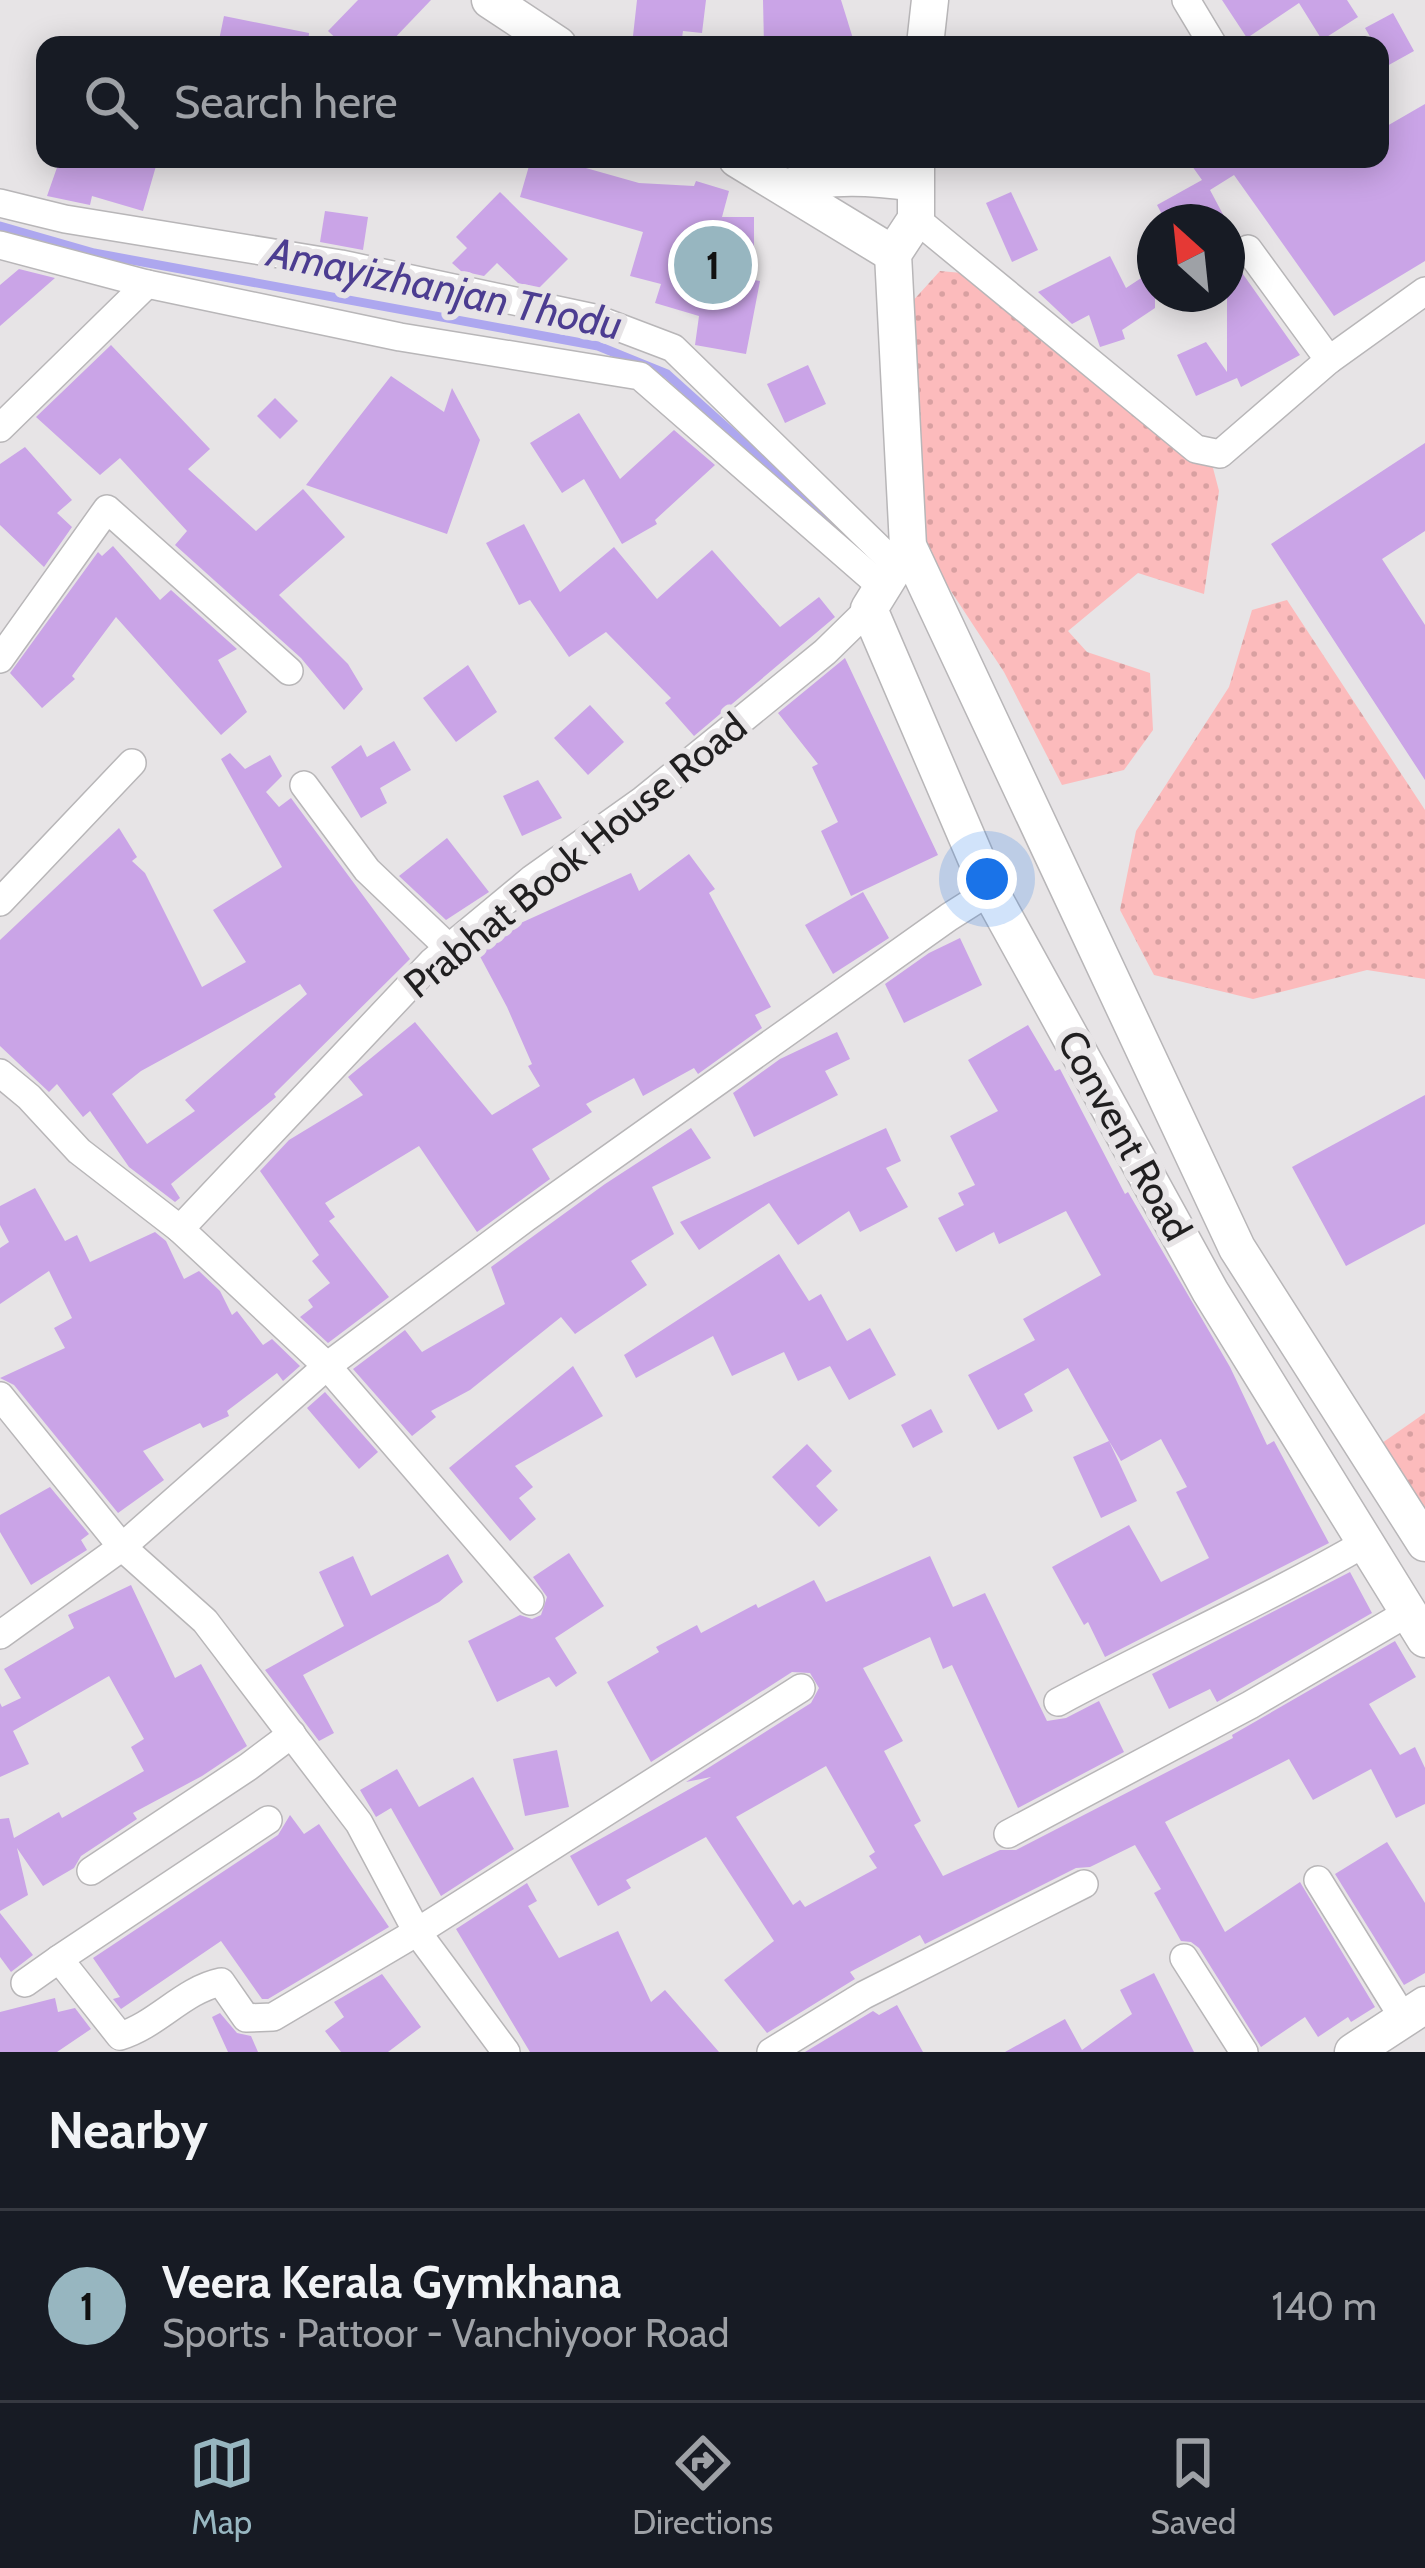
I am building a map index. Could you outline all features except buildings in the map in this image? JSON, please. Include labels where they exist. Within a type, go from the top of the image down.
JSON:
[{"type":"main road","points":[[490,0],[544,36]]},
{"type":"main road","points":[[928,36],[938,1]]},
{"type":"main road","points":[[753,168],[893,254],[916,187],[873,177],[820,177],[788,187]]},
{"type":"main road","name":"Convent Road","points":[[893,254],[888,576],[990,891],[1210,1291],[1417,1625]]},
{"type":"main road","points":[[888,576],[1238,1248],[1425,1544]]},
{"type":"main road","points":[[1353,2052],[1414,2012]]},
{"type":"street","points":[[1186,0],[1208,36]]},
{"type":"street","points":[[916,187],[1196,449],[1220,454],[1328,360],[1425,291]]},
{"type":"street","points":[[0,203],[65,219],[341,264],[548,308],[594,318],[673,348],[888,576]]},
{"type":"street","points":[[0,245],[148,284],[400,337],[640,376],[888,576]]},
{"type":"street","points":[[1248,249],[1328,360]]},
{"type":"street","points":[[0,428],[148,284]]},
{"type":"street","points":[[0,659],[107,509],[289,671]]},
{"type":"street","name":"Prabhat Book House Road","points":[[180,1229],[449,948],[532,879],[644,800],[825,652],[888,576]]},
{"type":"street","points":[[0,902],[132,763]]},
{"type":"street","points":[[304,785],[367,870],[449,948]]},
{"type":"street","points":[[0,1635],[122,1547],[327,1366],[527,1216],[990,891]]},
{"type":"street","points":[[0,1073],[79,1150],[180,1229],[327,1366],[530,1601]]},
{"type":"street","points":[[0,1396],[122,1547],[206,1621],[359,1823],[417,1932],[506,2052]]},
{"type":"street","points":[[1058,1702],[1143,1656],[1272,1597],[1365,1543]]},
{"type":"street","points":[[1007,1834],[1250,1705],[1417,1625]]},
{"type":"street","points":[[59,1958],[120,2036],[139,2030],[206,1985],[221,1982],[246,2018],[273,2018],[801,1688]]},
{"type":"street","points":[[91,1871],[292,1734]]},
{"type":"street","points":[[25,1983],[268,1820]]},
{"type":"street","points":[[1318,1880],[1414,2012]]},
{"type":"street","points":[[771,2052],[864,1995],[1084,1884]]},
{"type":"street","points":[[1184,1958],[1244,2052]]},
{"type":"shaded area","points":[[940,271],[962,273],[1072,365],[1206,441],[1219,491],[1204,594],[1138,573],[1068,631],[1087,652],[1150,673],[1153,730],[1124,770],[1062,785],[1004,672],[924,550],[910,304]]},
{"type":"shaded area","points":[[1287,600],[1425,810],[1425,979],[1367,970],[1253,999],[1154,975],[1120,910],[1136,831],[1229,687],[1252,610]]},
{"type":"shaded area","points":[[1425,1413],[1425,1508],[1405,1487],[1382,1443]]},
{"type":"waterway","name":"Amayizhanjan Thodu","points":[[0,226],[94,253],[598,346],[667,374],[857,545]]},
{"type":"place","name":"Veera Kerala Gymkhana","points":[[713,265]]}]
